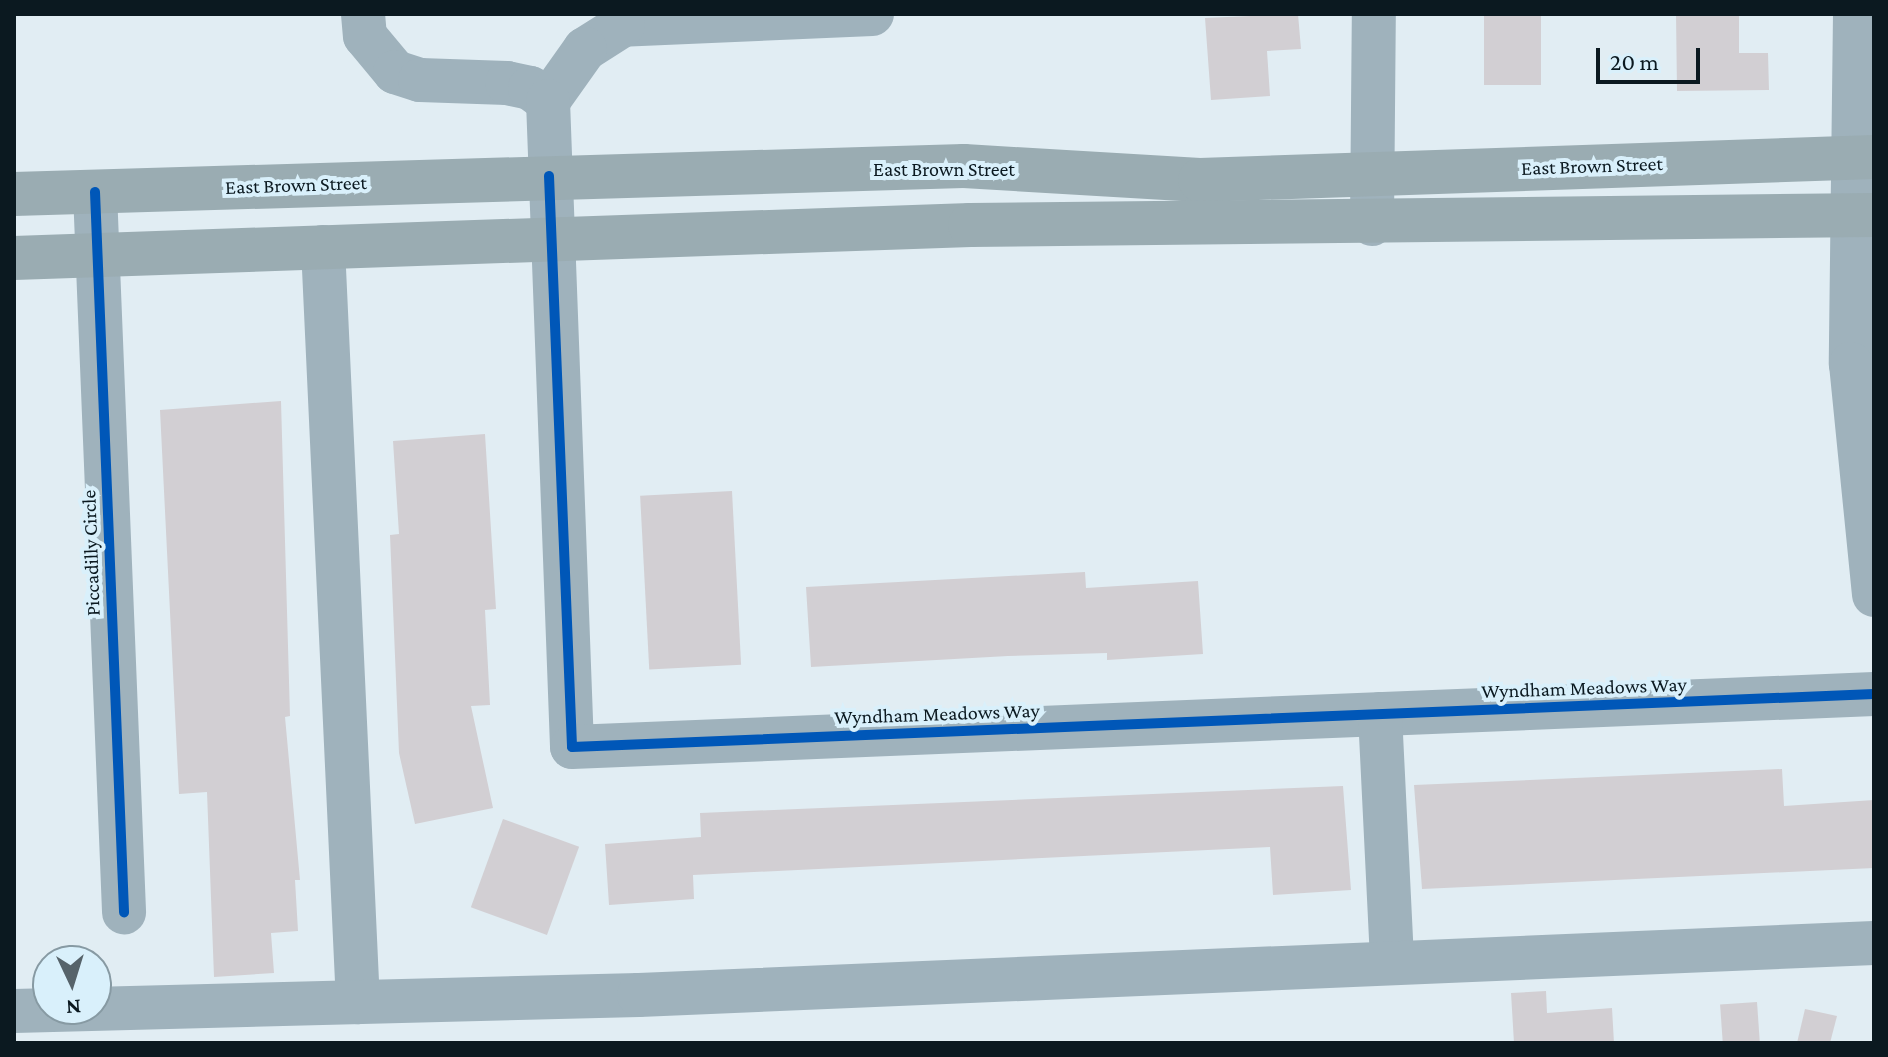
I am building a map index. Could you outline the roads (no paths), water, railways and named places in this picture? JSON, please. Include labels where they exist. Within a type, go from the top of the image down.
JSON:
[{"type":"main road","name":"East Brown Street","points":[[14,194],[964,166],[1200,180],[1864,157]]},
{"type":"main road","points":[[14,258],[970,225],[1372,224],[1864,215]]},
{"type":"street","points":[[363,14],[365,36],[395,72],[420,80],[507,83],[530,88],[548,101],[585,49],[623,25],[872,14]]},
{"type":"street","points":[[1372,224],[1374,14]]},
{"type":"street","points":[[1855,14],[1864,157],[1864,410],[1874,595]]},
{"type":"street","name":"Wyndham Meadows Way","points":[[548,101],[572,747],[1874,694]]},
{"type":"street","name":"Piccadilly Circle","points":[[95,192],[124,912]]},
{"type":"street","points":[[323,247],[358,1002]]},
{"type":"street","points":[[1380,714],[1392,963]]},
{"type":"street","points":[[14,1011],[358,1002],[1874,943]]}]
